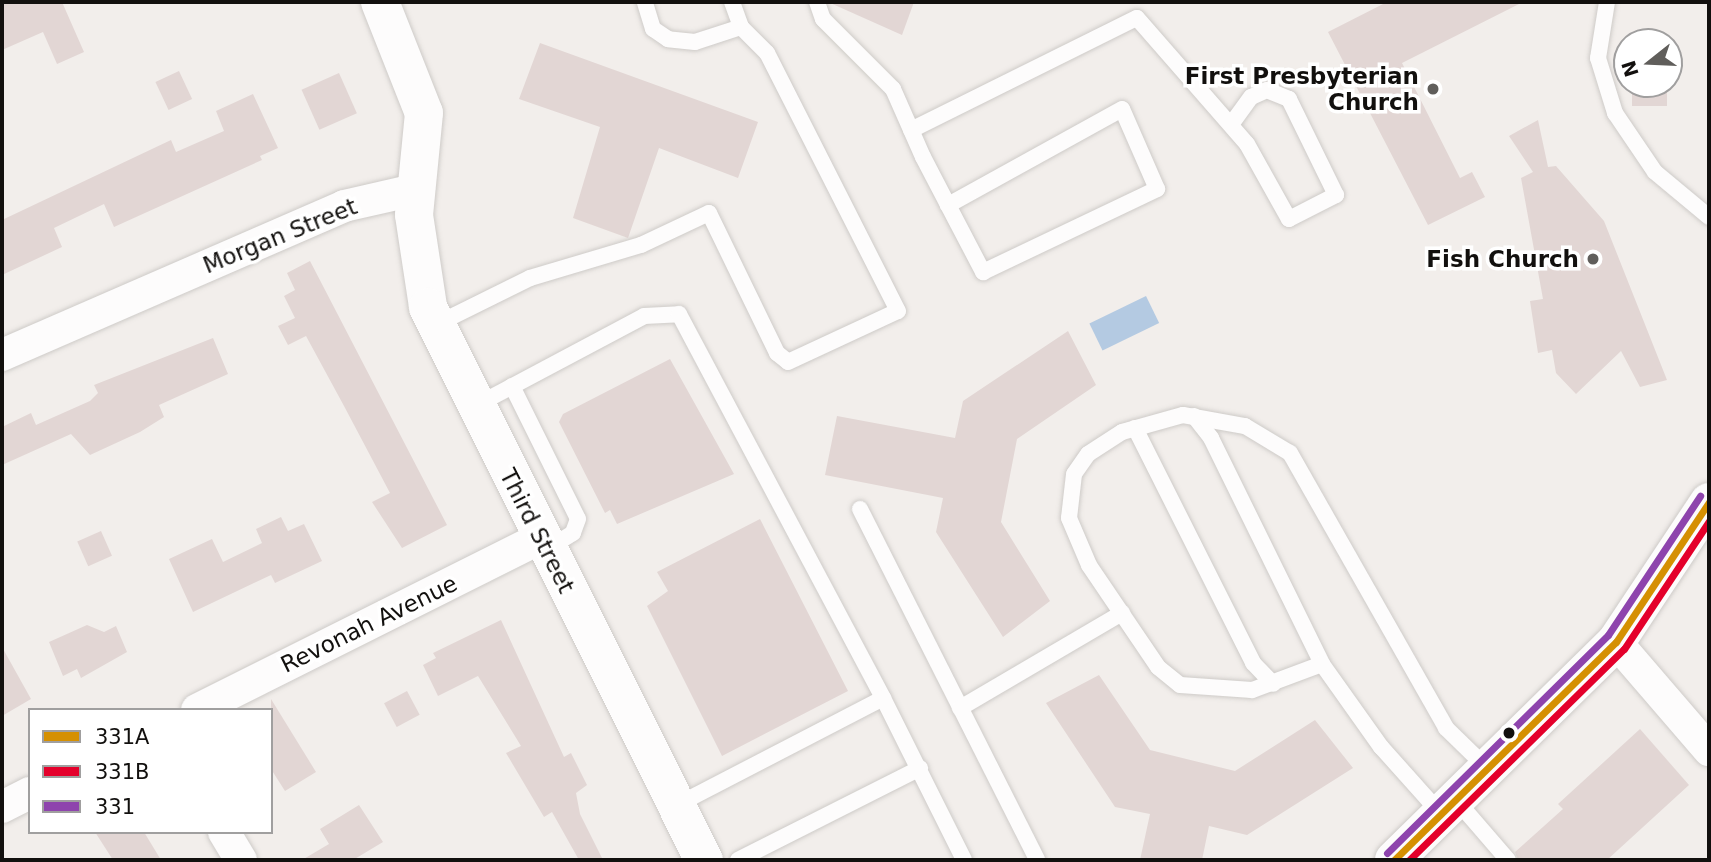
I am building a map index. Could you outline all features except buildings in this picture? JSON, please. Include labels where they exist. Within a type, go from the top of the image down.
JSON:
[{"type":"street","points":[[380,2],[424,113],[419,190]]},
{"type":"street","name":"Third Street","points":[[419,190],[415,250],[435,325],[704,860]]},
{"type":"street","name":"Morgan Street","points":[[2,355],[344,206],[419,190]]},
{"type":"street","points":[[1394,860],[1490,770],[1616,642],[1709,502]]},
{"type":"street","name":"Revonah Avenue","points":[[201,708],[544,544]]},
{"type":"street","points":[[1616,642],[1709,750]]},
{"type":"street","points":[[2,807],[28,794]]},
{"type":"street","points":[[225,834],[242,860]]},
{"type":"lane","points":[[645,2],[653,29],[668,39],[695,42],[741,27]]},
{"type":"lane","points":[[435,325],[530,278],[641,245],[709,213],[777,353],[788,362],[898,311],[767,53],[741,27],[732,2]]},
{"type":"lane","points":[[817,2],[823,19],[893,89],[911,130],[948,205],[983,272],[1157,189],[1122,109],[948,205]]},
{"type":"lane","points":[[1607,2],[1598,58],[1615,113],[1655,172],[1709,217]]},
{"type":"lane","points":[[911,130],[1137,18],[1231,125],[1289,219],[1336,195],[1289,99],[1267,90],[1251,97],[1231,125]]},
{"type":"lane","points":[[474,406],[643,316],[679,314],[920,768],[964,860]]},
{"type":"lane","points":[[512,386],[578,519],[573,533],[544,544]]},
{"type":"lane","points":[[1322,664],[1252,690],[1180,685],[1158,667],[1076,538],[1069,494],[1088,454],[1135,428],[1170,416],[1194,416],[1245,426],[1290,453],[1446,727],[1490,770]]},
{"type":"lane","points":[[1194,416],[1211,438],[1322,664],[1381,747],[1508,860]]},
{"type":"lane","points":[[1135,428],[1253,663],[1273,684]]},
{"type":"lane","points":[[860,509],[1037,860]]},
{"type":"lane","points":[[960,708],[1122,613]]},
{"type":"lane","points":[[676,805],[883,698]]},
{"type":"lane","points":[[738,860],[920,768]]},
{"type":"water","points":[[1146,296],[1159,323],[1103,351],[1089,324]]},
{"type":"transit line","name":"331","points":[[1387,853],[1608,635],[1700,496]]},
{"type":"transit line","name":"331A","points":[[1394,860],[1616,642],[1709,502]]},
{"type":"transit line","name":"331B","points":[[1409,860],[1624,649],[1709,521]]},
{"type":"place","name":"First Presbyterian Church","points":[[1433,89]]},
{"type":"place","name":"Fish Church","points":[[1593,259]]}]
